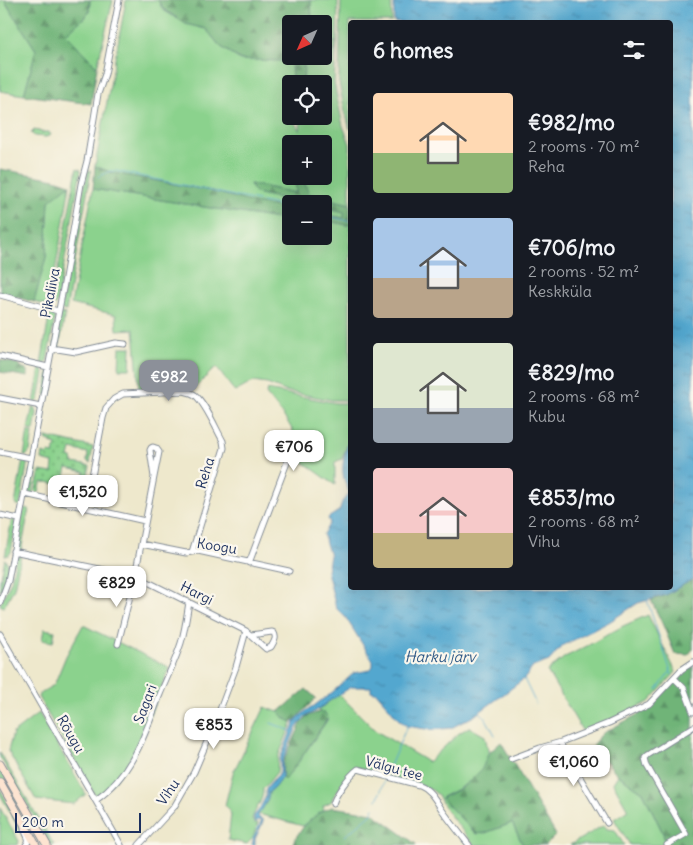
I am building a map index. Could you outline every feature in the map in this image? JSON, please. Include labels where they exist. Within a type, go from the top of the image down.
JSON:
[{"type":"main road","points":[[0,764],[47,845]]},
{"type":"main road","points":[[0,782],[36,845]]},
{"type":"main road","points":[[14,807],[23,816],[41,845]]},
{"type":"street","name":"Pikaliiva","points":[[0,602],[8,581],[81,184],[86,169],[98,94],[105,74],[119,0]]},
{"type":"street","points":[[0,296],[58,310]]},
{"type":"street","points":[[51,348],[76,352],[116,343],[124,344]]},
{"type":"street","points":[[0,356],[48,367]]},
{"type":"street","name":"Reha","points":[[86,508],[103,418],[106,408],[114,399],[123,394],[190,392],[202,404],[224,441],[224,448],[192,552]]},
{"type":"street","points":[[0,398],[40,406]]},
{"type":"street","points":[[118,644],[135,576],[159,452],[153,446],[150,450],[154,477]]},
{"type":"street","points":[[0,452],[31,458]]},
{"type":"street","points":[[249,563],[291,452]]},
{"type":"street","points":[[25,494],[145,521]]},
{"type":"street","points":[[0,515],[19,519]]},
{"type":"street","name":"Koogu","points":[[141,544],[186,553],[198,551],[289,571]]},
{"type":"street","name":"Hargi","points":[[13,551],[135,576],[249,633],[266,649],[271,647],[276,635],[272,632],[249,633]]},
{"type":"street","name":"Pikaliiva","points":[[0,596],[4,591]]},
{"type":"street","name":"Sagari","points":[[96,800],[104,795],[130,765],[142,741],[181,642],[189,602]]},
{"type":"street","name":"Vihu","points":[[139,845],[174,806],[194,772],[249,633]]},
{"type":"street","name":"Rõugu","points":[[0,634],[121,845]]},
{"type":"street","points":[[511,759],[561,742],[650,704],[681,670],[693,662]]},
{"type":"street","points":[[674,678],[684,688],[693,712]]},
{"type":"street","points":[[686,834],[647,766],[645,758],[693,727]]},
{"type":"street","points":[[561,742],[562,747],[607,823]]},
{"type":"street","name":"Välgu tee","points":[[333,804],[335,798],[358,769],[419,785],[429,792],[469,845]]},
{"type":"street","points":[[24,824],[23,829],[29,839],[26,845]]},
{"type":"street","points":[[666,845],[693,831]]},
{"type":"green space","points":[[0,0],[4,0],[36,50],[24,95],[0,91]]},
{"type":"green space","points":[[4,0],[90,0],[89,13],[66,34],[97,67],[91,104],[24,95],[36,50]]},
{"type":"green space","points":[[90,0],[113,0],[97,67],[66,34],[89,13]]},
{"type":"green space","points":[[126,0],[158,0],[163,10],[186,24],[206,29],[220,46],[240,60],[282,61],[282,65],[292,65],[292,75],[282,75],[282,125],[296,125],[300,131],[300,125],[332,125],[332,75],[303,75],[304,65],[332,65],[332,52],[336,51],[334,83],[343,126],[348,139],[348,204],[332,200],[332,195],[309,194],[306,185],[332,185],[332,135],[282,135],[282,185],[296,185],[296,193],[250,184],[255,193],[282,199],[282,208],[253,203],[212,191],[113,173],[95,166]]},
{"type":"green space","points":[[158,0],[311,0],[312,15],[282,15],[282,61],[241,60],[220,46],[206,29],[186,24],[163,9]]},
{"type":"green space","points":[[311,0],[338,0],[337,42],[332,42],[332,15],[312,15]]},
{"type":"green space","points":[[341,0],[391,0],[392,20],[348,20],[348,122],[339,82]]},
{"type":"green space","points":[[332,42],[337,42],[336,51],[332,52]]},
{"type":"green space","points":[[291,65],[304,65],[303,75],[292,75]]},
{"type":"green space","points":[[34,130],[49,132],[51,135],[46,137],[34,136],[31,133]]},
{"type":"green space","points":[[95,166],[113,173],[212,191],[253,203],[282,208],[282,220],[93,189]]},
{"type":"green space","points":[[77,168],[81,170],[57,302],[51,307]]},
{"type":"green space","points":[[0,169],[55,179],[70,184],[49,201],[46,257],[34,302],[0,293]]},
{"type":"green space","points":[[88,170],[91,171],[66,311],[61,308]]},
{"type":"green space","points":[[70,184],[49,306],[34,302],[46,257],[49,200]]},
{"type":"green space","points":[[250,184],[296,193],[296,185],[306,185],[309,194],[313,195],[282,195],[282,199],[255,193]]},
{"type":"green space","points":[[93,189],[282,220],[282,245],[332,245],[332,222],[348,225],[348,442],[342,459],[335,462],[335,485],[295,456],[293,453],[296,441],[295,435],[284,416],[266,394],[267,390],[336,403],[345,403],[345,400],[332,400],[285,391],[267,384],[253,382],[235,392],[216,367],[193,390],[139,390],[134,329],[117,330],[116,315],[71,304]]},
{"type":"green space","points":[[332,200],[348,204],[348,225],[332,222],[332,216],[344,218],[344,212],[332,209]]},
{"type":"green space","points":[[332,209],[345,212],[345,218],[332,216]]},
{"type":"green space","points":[[50,311],[55,318],[47,361],[45,364],[41,364]]},
{"type":"green space","points":[[60,313],[65,314],[59,348],[54,345]]},
{"type":"green space","points":[[120,347],[131,347],[130,369],[119,369]]},
{"type":"green space","points":[[0,360],[18,364],[28,372],[28,377],[0,372]]},
{"type":"green space","points":[[40,368],[42,368],[44,373],[39,400],[34,403]]},
{"type":"green space","points":[[51,370],[55,371],[50,396],[45,394]]},
{"type":"green space","points":[[33,406],[37,413],[34,431],[28,429]]},
{"type":"green space","points":[[28,431],[33,433],[30,451],[24,456]]},
{"type":"green space","points":[[46,437],[93,447],[90,463],[87,461],[88,453],[71,449],[69,457],[72,458],[73,463],[90,466],[86,482],[78,479],[83,480],[85,472],[67,468],[65,476],[68,481],[86,486],[83,498],[80,498],[79,501],[82,503],[68,500],[73,489],[65,487],[62,498],[55,497],[58,485],[47,482],[41,483],[39,493],[35,492],[40,471],[52,473],[53,463],[42,460],[43,453],[47,455],[48,453],[54,454],[56,445],[46,440]]},
{"type":"green space","points":[[23,459],[27,462],[27,466],[20,506],[15,504]]},
{"type":"green space","points":[[33,469],[37,470],[32,495],[28,492],[31,471]]},
{"type":"green space","points":[[24,508],[29,509],[21,552],[17,546]]},
{"type":"green space","points":[[12,518],[16,524],[11,552],[5,556]]},
{"type":"green space","points":[[20,555],[14,588],[4,607],[0,605],[11,581],[16,558]]},
{"type":"green space","points":[[5,559],[8,571],[0,592],[0,581]]},
{"type":"green space","points":[[693,579],[693,649],[688,655],[675,654],[651,600],[666,595]]},
{"type":"green space","points":[[648,615],[676,672],[649,702],[583,732],[547,671],[565,657]]},
{"type":"green space","points":[[83,625],[170,668],[128,762],[116,780],[99,796],[95,795],[38,697],[40,693],[54,685],[66,656]]},
{"type":"green space","points":[[44,629],[55,631],[53,642],[42,640]]},
{"type":"green space","points":[[693,666],[693,845],[665,845],[663,833],[643,792],[618,775],[592,745],[603,733],[648,709],[683,673]]},
{"type":"green space","points":[[306,689],[316,698],[292,723],[281,715],[280,711]]},
{"type":"green space","points":[[339,694],[376,731],[428,762],[458,734],[469,727],[485,736],[488,756],[481,770],[470,781],[442,797],[485,833],[512,823],[523,845],[474,845],[453,819],[438,795],[432,790],[361,768],[353,771],[332,801],[323,806],[324,810],[303,826],[258,814],[268,798],[269,792],[282,777],[284,779],[295,767],[328,719],[325,713],[318,710]]},
{"type":"green space","points":[[265,707],[280,711],[281,715],[292,723],[278,757],[277,772],[263,789],[262,797],[253,815],[254,823],[258,823],[253,838],[247,844],[228,840],[231,814],[225,805],[233,773]]},
{"type":"green space","points":[[319,712],[325,713],[328,718],[284,780],[282,778],[283,762],[302,722],[308,716]]},
{"type":"green space","points":[[39,713],[86,794],[74,804],[36,800],[8,751],[13,733]]},
{"type":"green space","points":[[501,742],[556,835],[546,845],[523,845],[512,823],[485,833],[476,834],[441,798],[461,788],[471,780],[482,769],[488,754]]},
{"type":"green space","points":[[0,753],[54,845],[50,845],[0,757]]},
{"type":"green space","points":[[0,768],[34,830],[8,792],[0,777]]},
{"type":"green space","points":[[618,775],[643,792],[663,833],[665,841],[659,845],[630,845],[614,819],[628,810],[613,783]]},
{"type":"green space","points":[[0,788],[26,837],[26,841],[0,794]]},
{"type":"green space","points":[[332,807],[373,813],[417,845],[292,845],[308,822],[319,813]]},
{"type":"green space","points":[[0,808],[19,841],[18,845],[0,845]]},
{"type":"green space","points":[[604,825],[607,829],[615,830],[624,845],[570,845]]},
{"type":"water","name":"Harku järv","points":[[394,0],[693,0],[693,579],[666,595],[638,603],[609,622],[562,646],[549,661],[533,667],[525,678],[504,694],[474,716],[451,728],[431,730],[407,726],[399,720],[377,693],[371,691],[371,687],[351,687],[304,718],[296,729],[282,762],[282,777],[269,792],[262,810],[258,814],[263,822],[255,839],[255,845],[252,845],[261,821],[255,822],[254,816],[266,796],[266,789],[280,773],[280,759],[295,721],[354,673],[370,670],[373,666],[373,661],[346,618],[336,608],[327,571],[330,556],[323,534],[330,523],[328,518],[340,510],[342,502],[348,494],[348,590],[673,590],[673,20],[394,20]]},
{"type":"water","name":"Harku järv","points":[[348,446],[348,490],[343,468]]},
{"type":"waterway","points":[[98,177],[110,171],[116,171],[282,206]]},
{"type":"waterway","points":[[332,217],[348,221]]},
{"type":"waterway","points":[[647,600],[672,675]]},
{"type":"waterway","points":[[657,690],[670,672]]},
{"type":"waterway","points":[[524,679],[536,704]]},
{"type":"waterway","points":[[480,712],[495,735]]},
{"type":"waterway","points":[[271,723],[291,731]]},
{"type":"waterway","points":[[387,773],[407,726]]},
{"type":"waterway","points":[[377,800],[385,780]]},
{"type":"waterway","points":[[258,813],[262,805]]},
{"type":"waterway","points":[[345,836],[371,814],[374,808]]},
{"type":"waterway","points":[[253,839],[260,825]]}]
